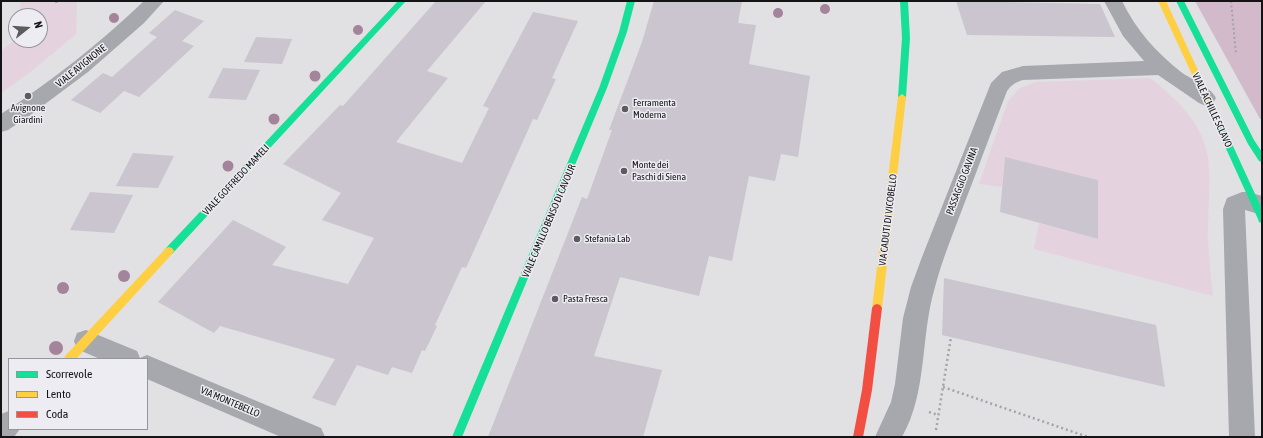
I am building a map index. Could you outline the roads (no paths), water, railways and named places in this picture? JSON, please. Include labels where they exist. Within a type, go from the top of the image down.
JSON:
[{"type":"main road","name":"VIALE GOFFREDO MAMELI","points":[[70,358],[402,1]]},
{"type":"main road","name":"VIALE CAMILLO BENSO DI CAVOUR","points":[[458,437],[605,83],[624,32],[631,1]]},
{"type":"main road","name":"VIA CADUTI DI VICOBELLO","points":[[858,437],[867,390],[902,97],[906,38],[904,1]]},
{"type":"main road","name":"VIALE ACHILLE SCLAVO","points":[[1162,1],[1259,209]]},
{"type":"main road","name":"VIALE ACHILLE SCLAVO","points":[[1180,1],[1251,142],[1262,160]]},
{"type":"street","name":"VIALE AVIGNONE","points":[[1,124],[31,104],[85,63],[123,32],[155,1]]},
{"type":"street","points":[[1113,1],[1123,23],[1132,36],[1161,68],[1184,86],[1206,98]]},
{"type":"street","name":"PASSAGGIO GAVINA","points":[[888,437],[896,423],[904,402],[908,384],[915,318],[923,287],[995,95],[1002,82],[1007,77],[1023,73],[1161,68]]},
{"type":"street","points":[[1242,437],[1233,213],[1234,206],[1240,201],[1259,209]]},
{"type":"street","points":[[86,341],[126,358]]},
{"type":"street","name":"VIA MONTEBELLO","points":[[148,367],[312,437]]},
{"type":"place","name":"Avignone Giardini","points":[[28,96]]},
{"type":"place","name":"Ferramenta Moderna","points":[[625,109]]},
{"type":"place","name":"Monte dei Paschi di Siena","points":[[624,171]]},
{"type":"place","name":"Stefania Lab","points":[[577,239]]},
{"type":"place","name":"Pasta Fresca","points":[[555,299]]}]
